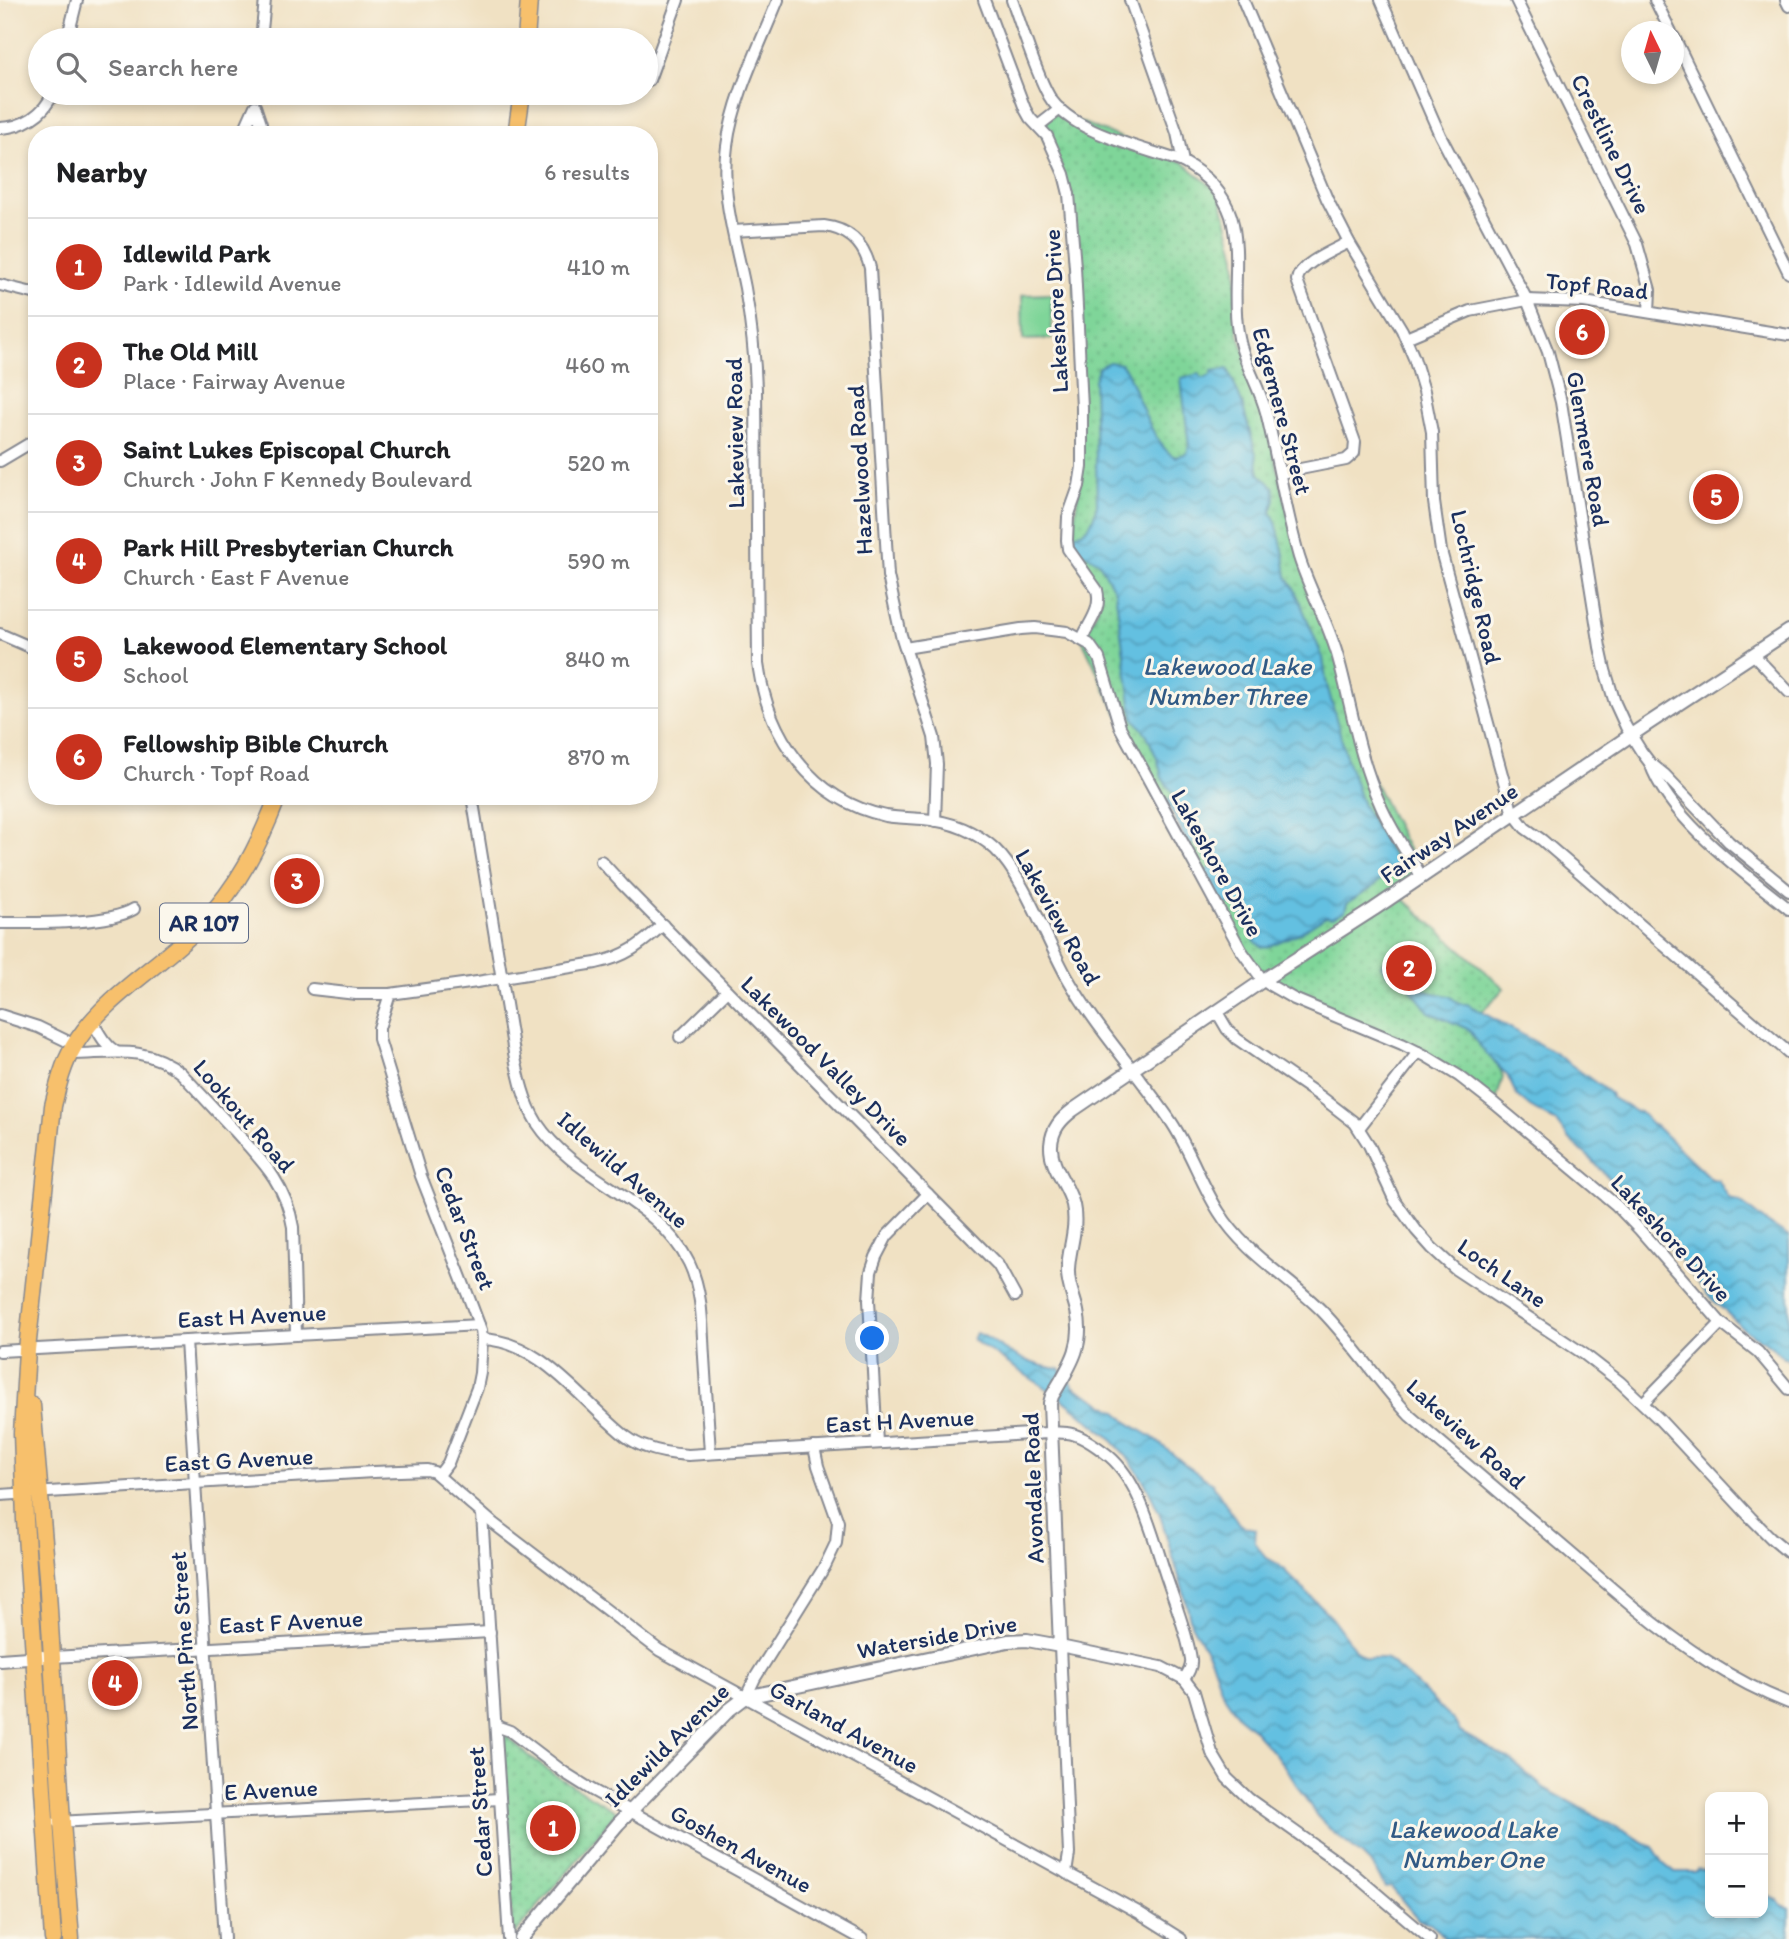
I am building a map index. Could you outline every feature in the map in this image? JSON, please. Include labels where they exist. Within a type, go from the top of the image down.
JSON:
[{"type":"main road","points":[[527,28],[529,0]]},
{"type":"main road","points":[[517,126],[520,105]]},
{"type":"main road","name":"AR 107","points":[[71,1939],[52,1657],[22,1433],[27,1350],[53,1106],[60,1077],[72,1050],[92,1021],[183,943],[216,909],[250,861],[275,805]]},
{"type":"main road","name":"AR 107","points":[[32,1493],[34,1658],[52,1939]]},
{"type":"street","points":[[70,28],[77,0]]},
{"type":"street","points":[[262,28],[265,0]]},
{"type":"street","points":[[658,55],[678,0]]},
{"type":"street","name":"Lakeview Road","points":[[778,0],[738,101],[727,145],[725,192],[754,350],[758,664],[765,699],[790,752],[834,794],[855,805],[885,816],[935,821],[965,829],[980,837],[998,853],[1016,876],[1084,1005],[1177,1130],[1209,1194],[1231,1229],[1253,1253],[1323,1312],[1410,1416],[1670,1636],[1723,1671],[1789,1703]]},
{"type":"street","name":"Lakeshore Drive","points":[[984,0],[1025,109],[1047,135],[1064,174],[1069,194],[1082,408],[1082,467],[1079,486],[1068,517],[1068,550],[1097,590],[1098,596],[1098,609],[1082,639],[1099,658],[1120,727],[1241,950],[1268,984],[1294,999],[1418,1052],[1477,1090],[1598,1189],[1639,1228],[1721,1323],[1758,1352],[1789,1389]]},
{"type":"street","points":[[1012,0],[1049,96],[1060,109],[1070,118],[1122,143],[1183,162],[1177,133],[1130,0]]},
{"type":"street","name":"Lochridge Road","points":[[1243,0],[1327,199],[1349,242],[1389,306],[1414,358],[1428,409],[1434,456],[1434,502],[1441,551],[1514,815],[1525,828],[1789,1053]]},
{"type":"street","name":"Glenmere Road","points":[[1381,0],[1440,135],[1527,300],[1548,352],[1561,402],[1605,670],[1615,703],[1631,735],[1650,763],[1655,778],[1688,821],[1740,870],[1789,909]]},
{"type":"street","name":"Crestline Drive","points":[[1516,0],[1637,244],[1650,290],[1649,312]]},
{"type":"street","points":[[1655,0],[1666,21]]},
{"type":"street","points":[[1786,0],[1789,6]]},
{"type":"street","points":[[1684,58],[1789,273]]},
{"type":"street","points":[[0,128],[30,120],[45,105]]},
{"type":"street","points":[[246,126],[255,106]]},
{"type":"street","points":[[255,106],[261,126]]},
{"type":"street","points":[[1038,126],[1060,109]]},
{"type":"street","name":"Edgemere Street","points":[[1183,162],[1199,171],[1213,184],[1230,215],[1236,257],[1238,333],[1243,354],[1265,409],[1300,559],[1330,631],[1371,781],[1395,834],[1422,877]]},
{"type":"street","name":"Hazelwood Road","points":[[733,231],[834,227],[855,239],[868,258],[888,576],[891,598],[905,648],[934,737],[937,754],[935,821]]},
{"type":"street","points":[[1280,473],[1346,460],[1354,453],[1355,442],[1297,280],[1299,272],[1307,265],[1349,242]]},
{"type":"street","points":[[0,285],[28,292]]},
{"type":"street","name":"Topf Road","points":[[1406,338],[1470,311],[1527,300],[1584,302],[1789,335]]},
{"type":"street","points":[[0,461],[28,444]]},
{"type":"street","points":[[905,648],[1035,628],[1067,632],[1082,639]]},
{"type":"street","name":"Fairway Avenue","points":[[1132,1069],[1789,631]]},
{"type":"street","points":[[0,634],[28,646]]},
{"type":"street","points":[[1754,654],[1789,692]]},
{"type":"street","name":"Glenmere Road","points":[[1650,763],[1665,775],[1729,842],[1789,891]]},
{"type":"street","name":"Idlewild Avenue","points":[[473,805],[519,1082],[537,1123],[548,1138],[572,1161],[628,1199],[666,1231],[689,1264],[699,1295],[702,1319],[710,1453]]},
{"type":"street","name":"Lakewood Valley Drive","points":[[601,861],[998,1265],[1015,1296]]},
{"type":"street","points":[[0,923],[105,918],[120,916],[135,909]]},
{"type":"street","points":[[312,989],[356,994],[390,994],[596,963],[618,957],[638,947],[663,925]]},
{"type":"street","points":[[680,1037],[727,991]]},
{"type":"street","name":"Cedar Street","points":[[390,994],[379,1028],[380,1039],[421,1176],[482,1339],[477,1388],[448,1463],[439,1475]]},
{"type":"street","name":"Loch Lane","points":[[1217,1012],[1237,1039],[1343,1113],[1359,1128],[1395,1201],[1432,1248],[1488,1293],[1584,1354],[1643,1402],[1751,1518],[1789,1553]]},
{"type":"street","points":[[0,1015],[38,1027],[72,1050]]},
{"type":"street","points":[[92,1021],[104,1042],[116,1052]]},
{"type":"street","name":"Lookout Road","points":[[72,1050],[146,1055],[175,1068],[278,1182],[290,1210],[293,1227],[296,1335]]},
{"type":"street","points":[[1359,1128],[1418,1052]]},
{"type":"street","name":"Avondale Road","points":[[1066,1873],[1069,1854],[1050,1410],[1052,1396],[1076,1356],[1080,1336],[1068,1272],[1075,1221],[1069,1194],[1051,1154],[1051,1142],[1065,1116],[1132,1069]]},
{"type":"street","points":[[877,1443],[869,1300],[871,1272],[887,1236],[928,1194]]},
{"type":"street","points":[[1643,1402],[1721,1323]]},
{"type":"street","name":"East H Avenue","points":[[0,1351],[479,1325]]},
{"type":"street","name":"East H Avenue","points":[[482,1339],[508,1342],[526,1352],[545,1365],[620,1432],[657,1451],[680,1454],[710,1453],[1051,1433],[1075,1435],[1108,1455],[1135,1491],[1185,1634],[1191,1661],[1184,1679]]},
{"type":"street","name":"North Pine Street","points":[[186,1341],[224,1939]]},
{"type":"street","name":"Idlewild Avenue","points":[[521,1939],[630,1811],[729,1710],[746,1697],[774,1646],[825,1566],[836,1543],[838,1522],[814,1447]]},
{"type":"street","name":"East G Avenue","points":[[0,1494],[427,1470],[439,1475]]},
{"type":"street","name":"Garland Avenue","points":[[439,1475],[482,1514],[659,1650],[1138,1912],[1181,1939]]},
{"type":"street","name":"Cedar Street","points":[[482,1514],[509,1939]]},
{"type":"street","name":"East F Avenue","points":[[52,1657],[490,1632]]},
{"type":"street","name":"Waterside Drive","points":[[746,1697],[1008,1641],[1027,1640],[1161,1667],[1184,1679]]},
{"type":"street","points":[[0,1660],[52,1657]]},
{"type":"street","points":[[1184,1679],[1194,1692],[1212,1752],[1227,1778],[1249,1799],[1349,1870],[1430,1939]]},
{"type":"street","name":"Goshen Avenue","points":[[496,1726],[510,1731],[565,1773],[630,1811],[862,1939]]},
{"type":"street","name":"E Avenue","points":[[44,1823],[500,1799]]},
{"type":"green space","points":[[1060,109],[1070,118],[1183,162],[1220,194],[1236,257],[1238,333],[1258,388],[1293,533],[1330,631],[1366,766],[1422,877],[1398,894],[1504,988],[1483,1011],[1474,1037],[1500,1069],[1503,1077],[1495,1104],[1444,1067],[1262,979],[1110,699],[1082,639],[1098,609],[1097,590],[1072,539],[1079,486],[1079,367],[1069,194],[1038,126]]},
{"type":"green space","points":[[1051,294],[1052,339],[1023,340],[1022,295]]},
{"type":"green space","points":[[496,1726],[552,1773],[617,1812],[513,1934]]},
{"type":"water","name":"Lakewood Lake Number Three","points":[[1109,362],[1121,364],[1126,370],[1154,432],[1168,452],[1176,457],[1187,453],[1189,447],[1181,378],[1199,374],[1206,378],[1212,371],[1228,369],[1242,403],[1259,474],[1274,487],[1275,500],[1271,512],[1276,522],[1287,577],[1323,658],[1326,681],[1346,756],[1363,806],[1397,864],[1374,886],[1347,903],[1345,911],[1332,917],[1326,916],[1299,933],[1267,947],[1262,947],[1255,941],[1235,903],[1221,905],[1204,872],[1213,866],[1198,844],[1187,843],[1167,801],[1175,796],[1162,778],[1147,735],[1133,717],[1115,591],[1099,562],[1075,548],[1073,535],[1084,531],[1090,524],[1097,504],[1094,380],[1099,367]]},
{"type":"water","points":[[1395,955],[1400,956],[1400,962],[1411,971],[1413,979],[1405,982],[1398,975],[1388,974],[1381,965]]},
{"type":"water","points":[[1411,982],[1429,992],[1449,996],[1460,1004],[1467,1004],[1555,1053],[1611,1094],[1611,1097],[1636,1112],[1640,1111],[1711,1179],[1718,1180],[1729,1198],[1740,1202],[1789,1237],[1789,1361],[1764,1341],[1747,1332],[1707,1294],[1653,1227],[1556,1122],[1517,1096],[1507,1075],[1482,1049],[1470,1030],[1429,1012],[1411,990]]},
{"type":"water","name":"Lakewood Lake Number One","points":[[976,1333],[1029,1362],[1060,1369],[1074,1387],[1117,1412],[1212,1483],[1239,1524],[1256,1529],[1255,1542],[1265,1557],[1278,1564],[1332,1618],[1356,1651],[1366,1658],[1385,1658],[1455,1722],[1460,1732],[1509,1759],[1544,1788],[1653,1847],[1665,1865],[1674,1872],[1705,1871],[1705,1918],[1768,1918],[1768,1896],[1789,1908],[1789,1939],[1445,1939],[1431,1923],[1419,1920],[1391,1887],[1385,1888],[1374,1867],[1317,1816],[1283,1764],[1238,1716],[1223,1694],[1211,1660],[1191,1624],[1159,1512],[1145,1483],[1129,1459],[1109,1437],[1065,1401],[973,1340]]},
{"type":"place","name":"Fellowship Bible Church","points":[[1582,332]]},
{"type":"place","name":"Lakewood Elementary School","points":[[1716,497]]},
{"type":"place","name":"Saint Lukes Episcopal Church","points":[[297,881]]},
{"type":"place","name":"The Old Mill","points":[[1409,968]]},
{"type":"place","name":"Park Hill Presbyterian Church","points":[[115,1683]]},
{"type":"place","name":"Idlewild Park","points":[[553,1828]]}]
